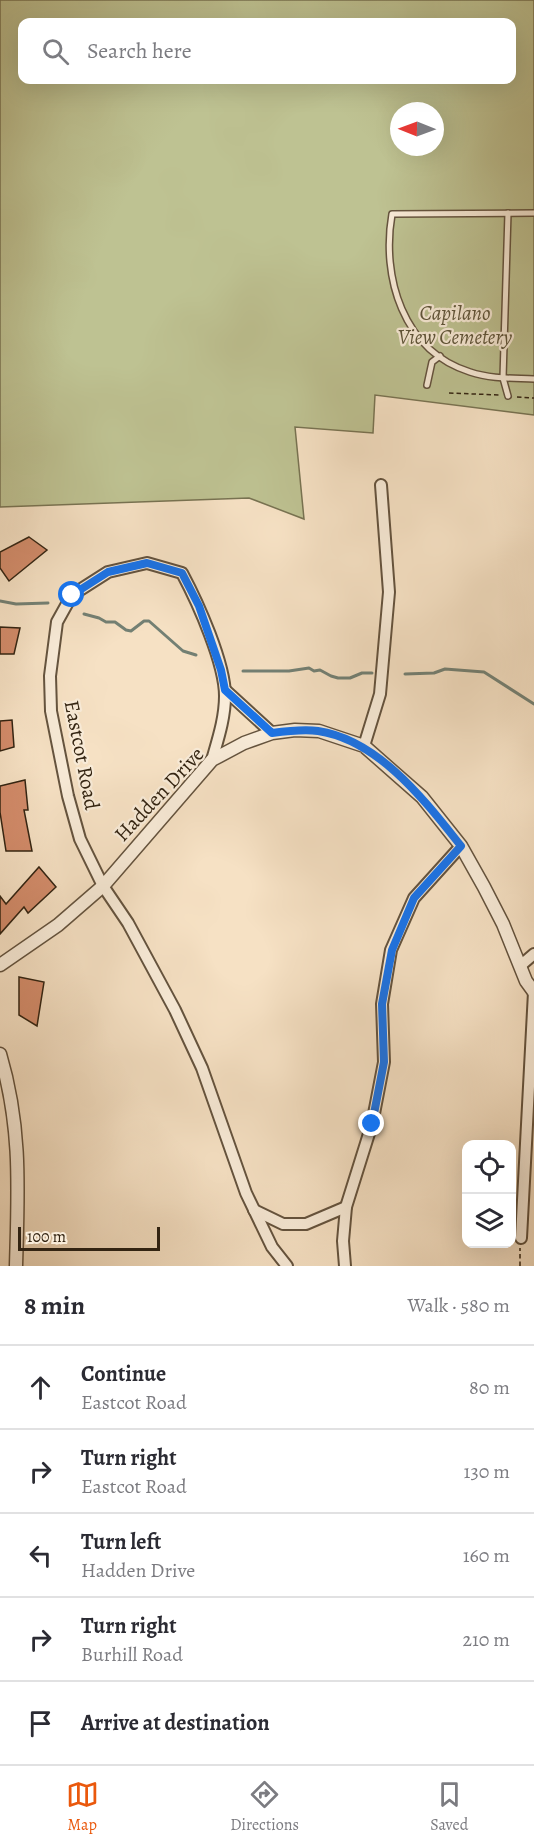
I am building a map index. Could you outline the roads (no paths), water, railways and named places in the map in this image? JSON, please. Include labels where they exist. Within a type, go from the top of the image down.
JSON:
[{"type":"street","points":[[364,746],[380,694],[389,592],[381,485]]},
{"type":"street","name":"Eastcot Road","points":[[212,760],[222,729],[225,690],[221,670],[199,606],[182,573],[147,563],[108,572],[72,595],[57,622],[50,676],[51,711],[68,796],[80,839],[103,886],[128,923],[180,1020],[202,1068],[246,1193],[272,1247],[287,1266]]},
{"type":"street","points":[[225,690],[272,733]]},
{"type":"street","name":"Hadden Drive","points":[[0,965],[58,925],[103,886],[212,760],[244,743],[272,733],[296,730],[319,731],[364,746],[422,797],[461,846],[503,924],[526,981],[534,992]]},
{"type":"street","points":[[345,1266],[343,1241],[346,1207],[372,1124],[384,1062],[382,1004],[392,950],[414,898],[461,846]]},
{"type":"street","points":[[520,966],[534,954]]},
{"type":"street","points":[[521,1238],[534,992]]},
{"type":"street","points":[[0,1054],[8,1082],[19,1172],[16,1266]]},
{"type":"street","points":[[254,1210],[283,1224],[306,1224],[346,1207]]},
{"type":"lane","points":[[508,213],[503,378],[508,396]]},
{"type":"lane","points":[[534,213],[392,214],[389,253],[392,283],[398,301],[415,331],[440,356],[454,366],[470,372],[503,378],[534,379]]},
{"type":"lane","points":[[427,385],[432,362],[440,356]]},
{"type":"waterway","points":[[0,601],[16,604],[48,603]]},
{"type":"waterway","points":[[84,614],[106,622],[115,622],[131,631],[144,621],[149,621],[183,651],[196,655]]},
{"type":"waterway","points":[[243,671],[289,671],[309,668],[338,678],[372,673]]},
{"type":"waterway","points":[[405,674],[434,673],[445,669],[484,672],[534,704]]},
{"type":"park label","name":"Capilano View Cemetery","points":[[455,325]]}]
